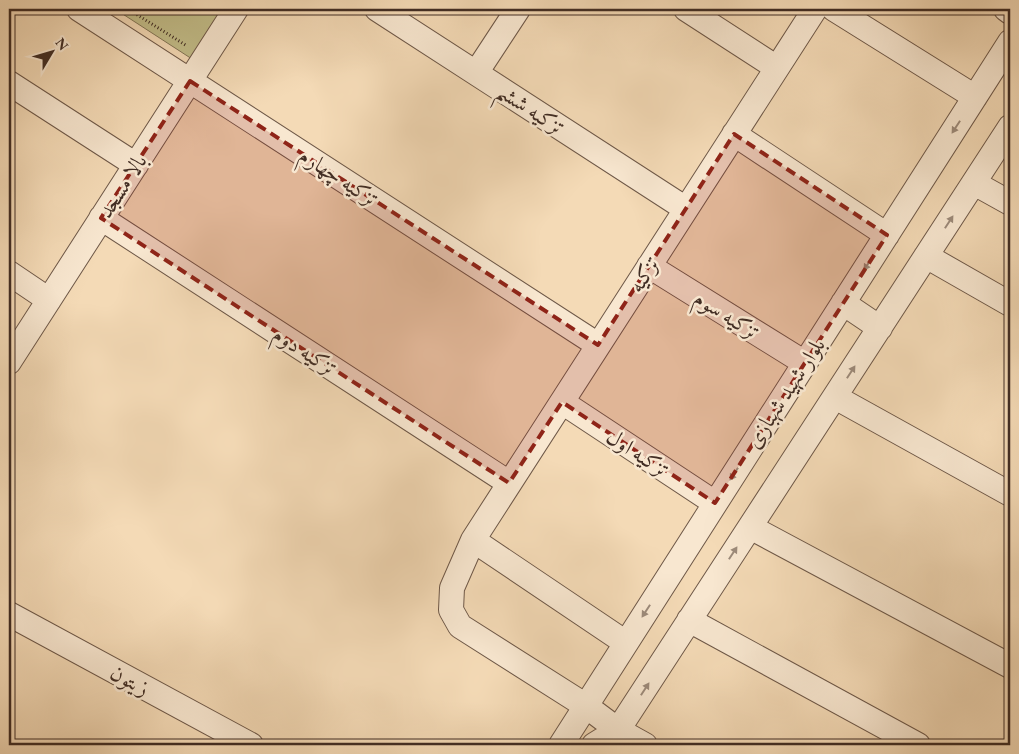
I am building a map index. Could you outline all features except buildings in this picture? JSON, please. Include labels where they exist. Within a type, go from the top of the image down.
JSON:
[{"type":"street","name":"تزکیه چهارم","points":[[79,9],[598,345]]},
{"type":"street","name":"بالا مسجد","points":[[9,362],[236,9]]},
{"type":"street","name":"تزکیه ششم","points":[[376,9],[686,209]]},
{"type":"street","points":[[476,73],[518,9]]},
{"type":"street","points":[[686,9],[777,68]]},
{"type":"street","name":"تزکیه","points":[[645,745],[618,730],[586,706],[460,626],[451,610],[452,588],[473,540],[815,9]]},
{"type":"street","points":[[834,9],[975,97]]},
{"type":"street","points":[[1006,9],[1010,12]]},
{"type":"street","name":"بلوار شهید شهبازی","points":[[561,745],[1010,42]]},
{"type":"street","points":[[9,83],[136,165]]},
{"type":"street","name":"بلوار شهید شهبازی","points":[[594,745],[618,730],[1010,128]]},
{"type":"street","points":[[734,134],[887,235]]},
{"type":"street","points":[[974,183],[1010,203]]},
{"type":"street","name":"تزکیه دوم","points":[[101,218],[510,483]]},
{"type":"street","points":[[926,256],[1010,304]]},
{"type":"street","name":"تزکیه سوم","points":[[649,266],[805,363]]},
{"type":"street","points":[[9,273],[49,300]]},
{"type":"street","points":[[843,303],[880,328]]},
{"type":"street","points":[[835,396],[1010,494]]},
{"type":"street","name":"تزکیه اول","points":[[562,402],[715,503]]},
{"type":"street","points":[[750,527],[1010,666]]},
{"type":"street","points":[[473,540],[626,643]]},
{"type":"street","name":"زیتون","points":[[9,614],[251,745]]},
{"type":"street","points":[[690,620],[918,745]]},
{"type":"path","points":[[128,9],[188,48],[193,40]]},
{"type":"highlighted area","points":[[190,81],[598,345],[734,134],[887,235],[715,503],[562,402],[509,483],[101,218]]},
{"type":"shaded area","points":[[115,9],[224,9],[192,59]]}]
